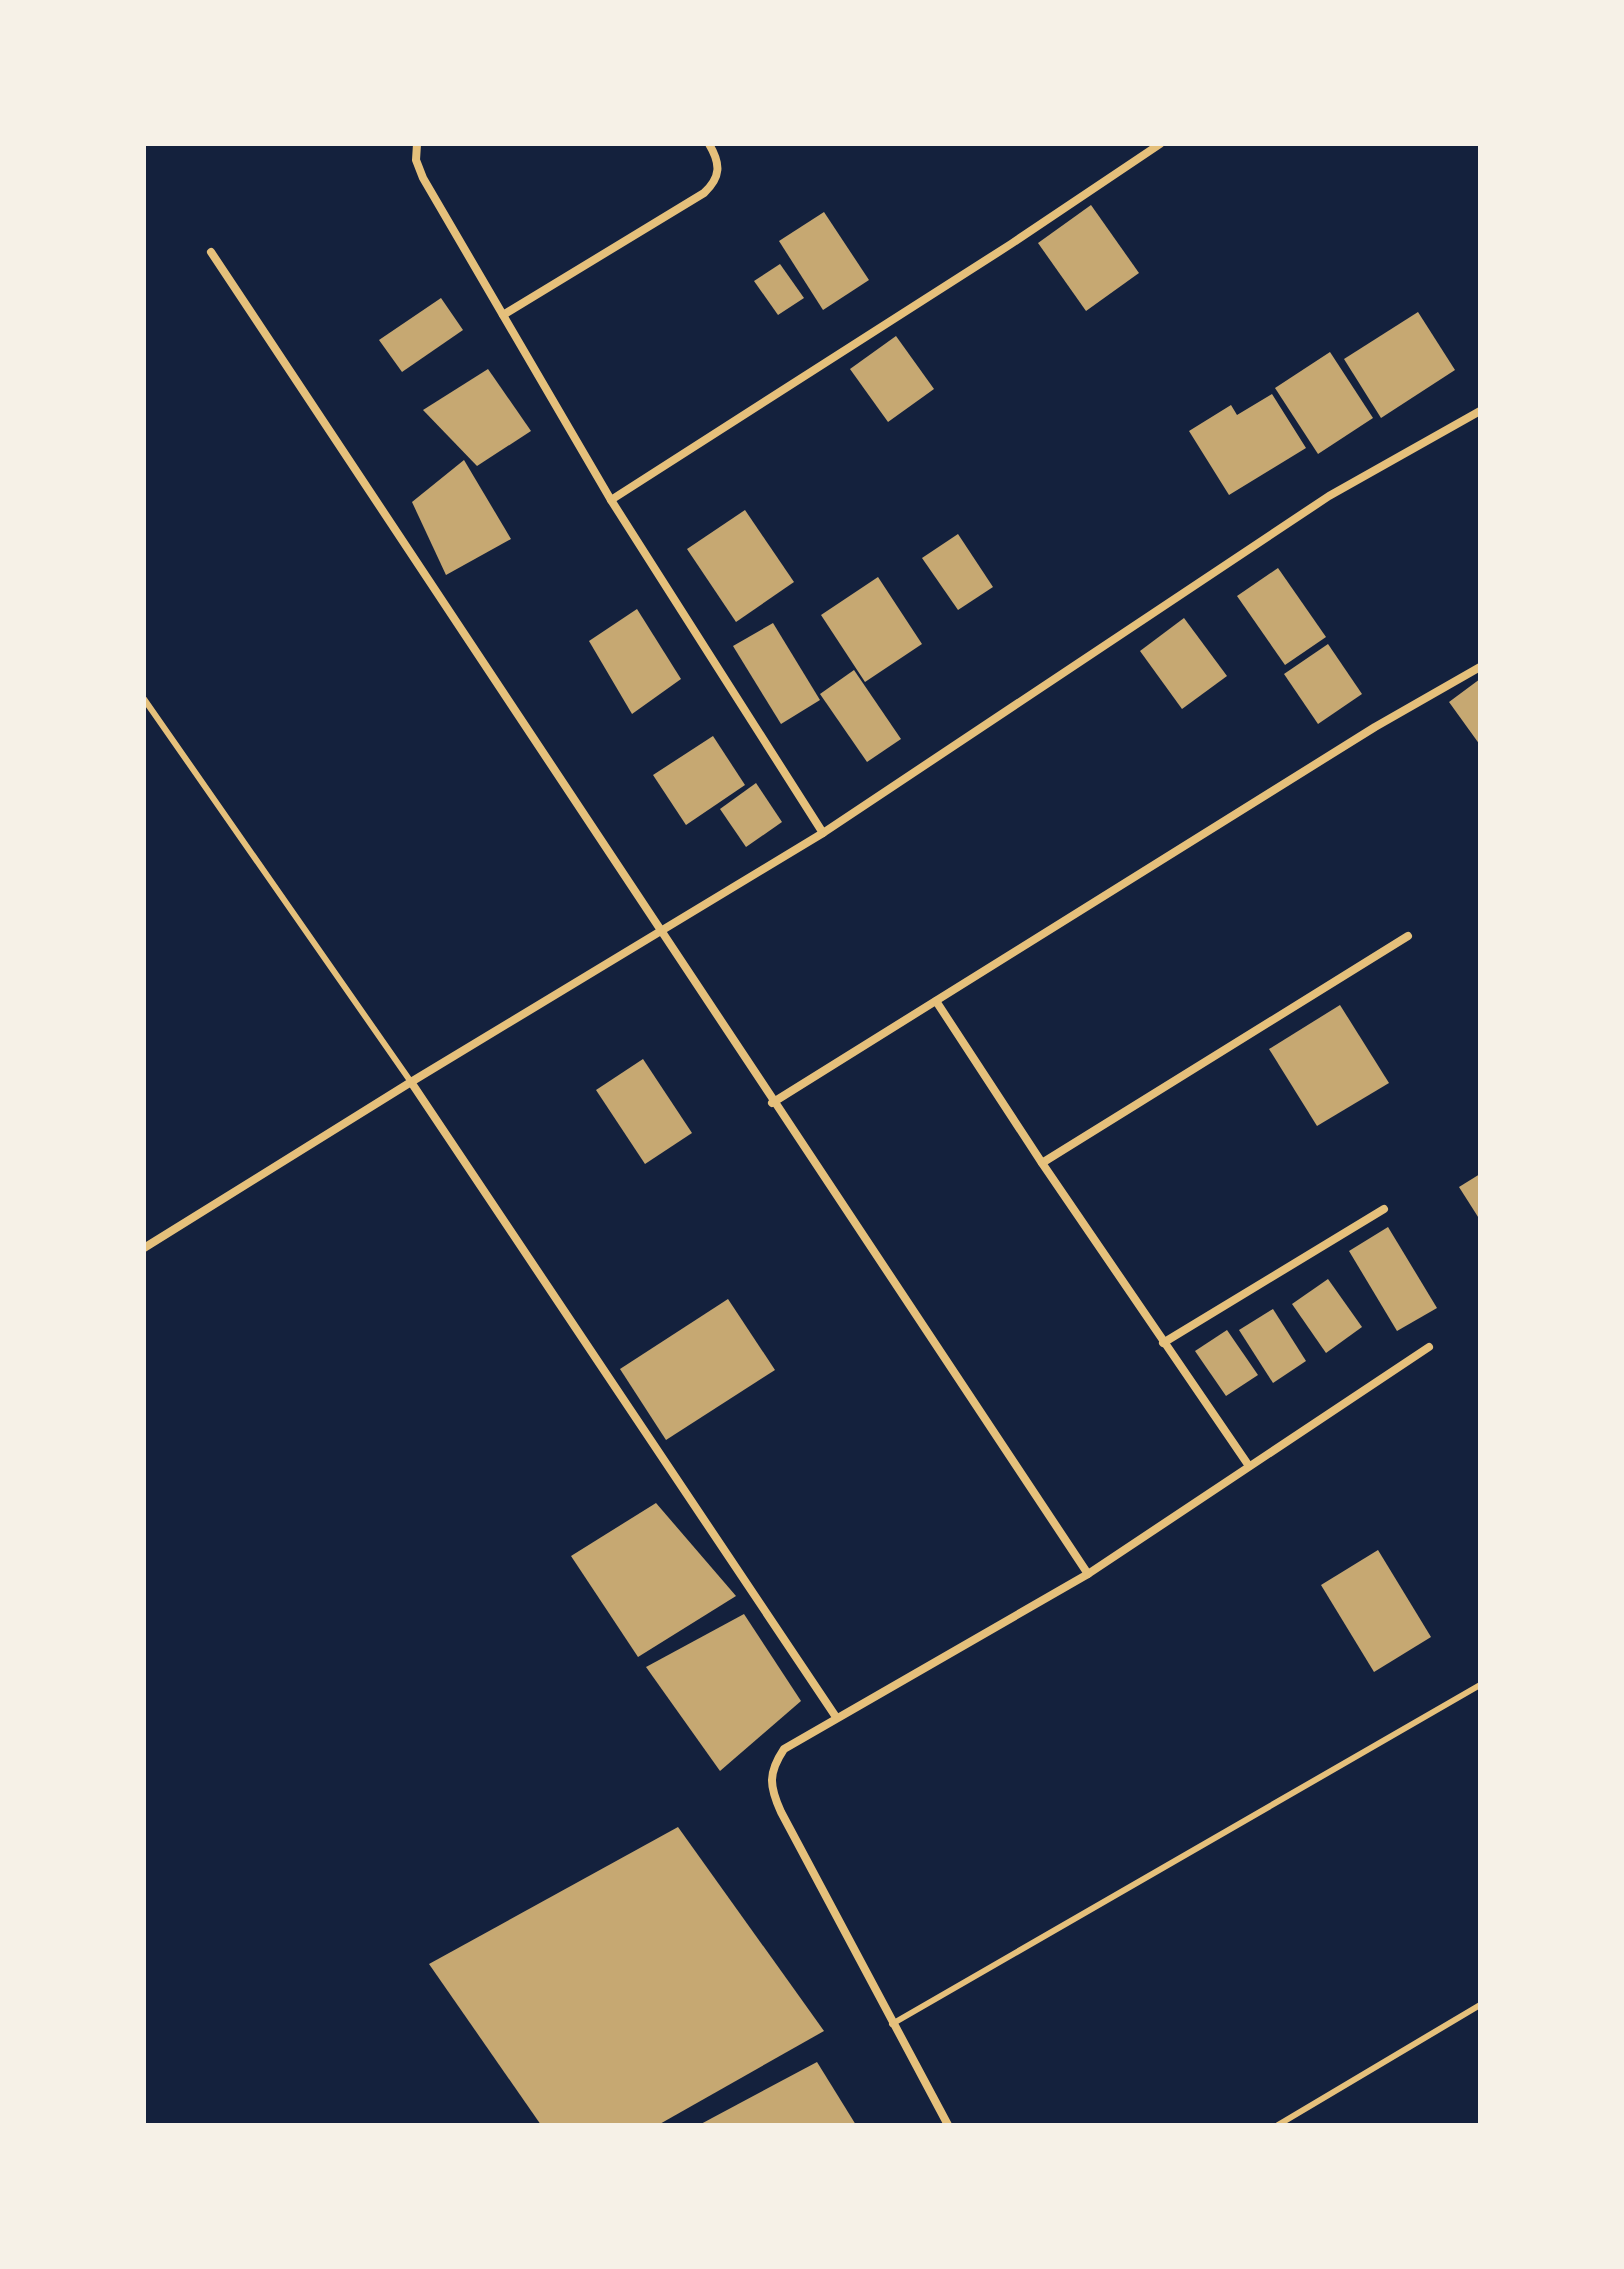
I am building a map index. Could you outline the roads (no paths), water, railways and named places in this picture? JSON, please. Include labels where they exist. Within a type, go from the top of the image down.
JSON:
[{"type":"street","points":[[417,144],[416,160],[423,178],[611,500],[823,833]]},
{"type":"street","points":[[503,315],[704,193],[716,182],[719,166],[709,144]]},
{"type":"street","points":[[611,500],[1160,144]]},
{"type":"street","points":[[211,252],[772,1103],[1088,1574]]},
{"type":"street","points":[[145,1245],[823,833],[1329,496],[1480,411]]},
{"type":"street","points":[[772,1103],[1361,736],[1480,667]]},
{"type":"street","points":[[1042,1163],[1408,936]]},
{"type":"street","points":[[936,1001],[1163,1343],[1249,1466]]},
{"type":"street","points":[[411,1082],[836,1717]]},
{"type":"street","points":[[1163,1343],[1384,1209]]},
{"type":"street","points":[[948,2125],[770,1788],[771,1768],[784,1749],[1088,1574],[1429,1347]]},
{"type":"lane","points":[[144,699],[411,1082]]},
{"type":"lane","points":[[892,2024],[1480,1685]]},
{"type":"lane","points":[[1278,2125],[1480,2005]]}]
